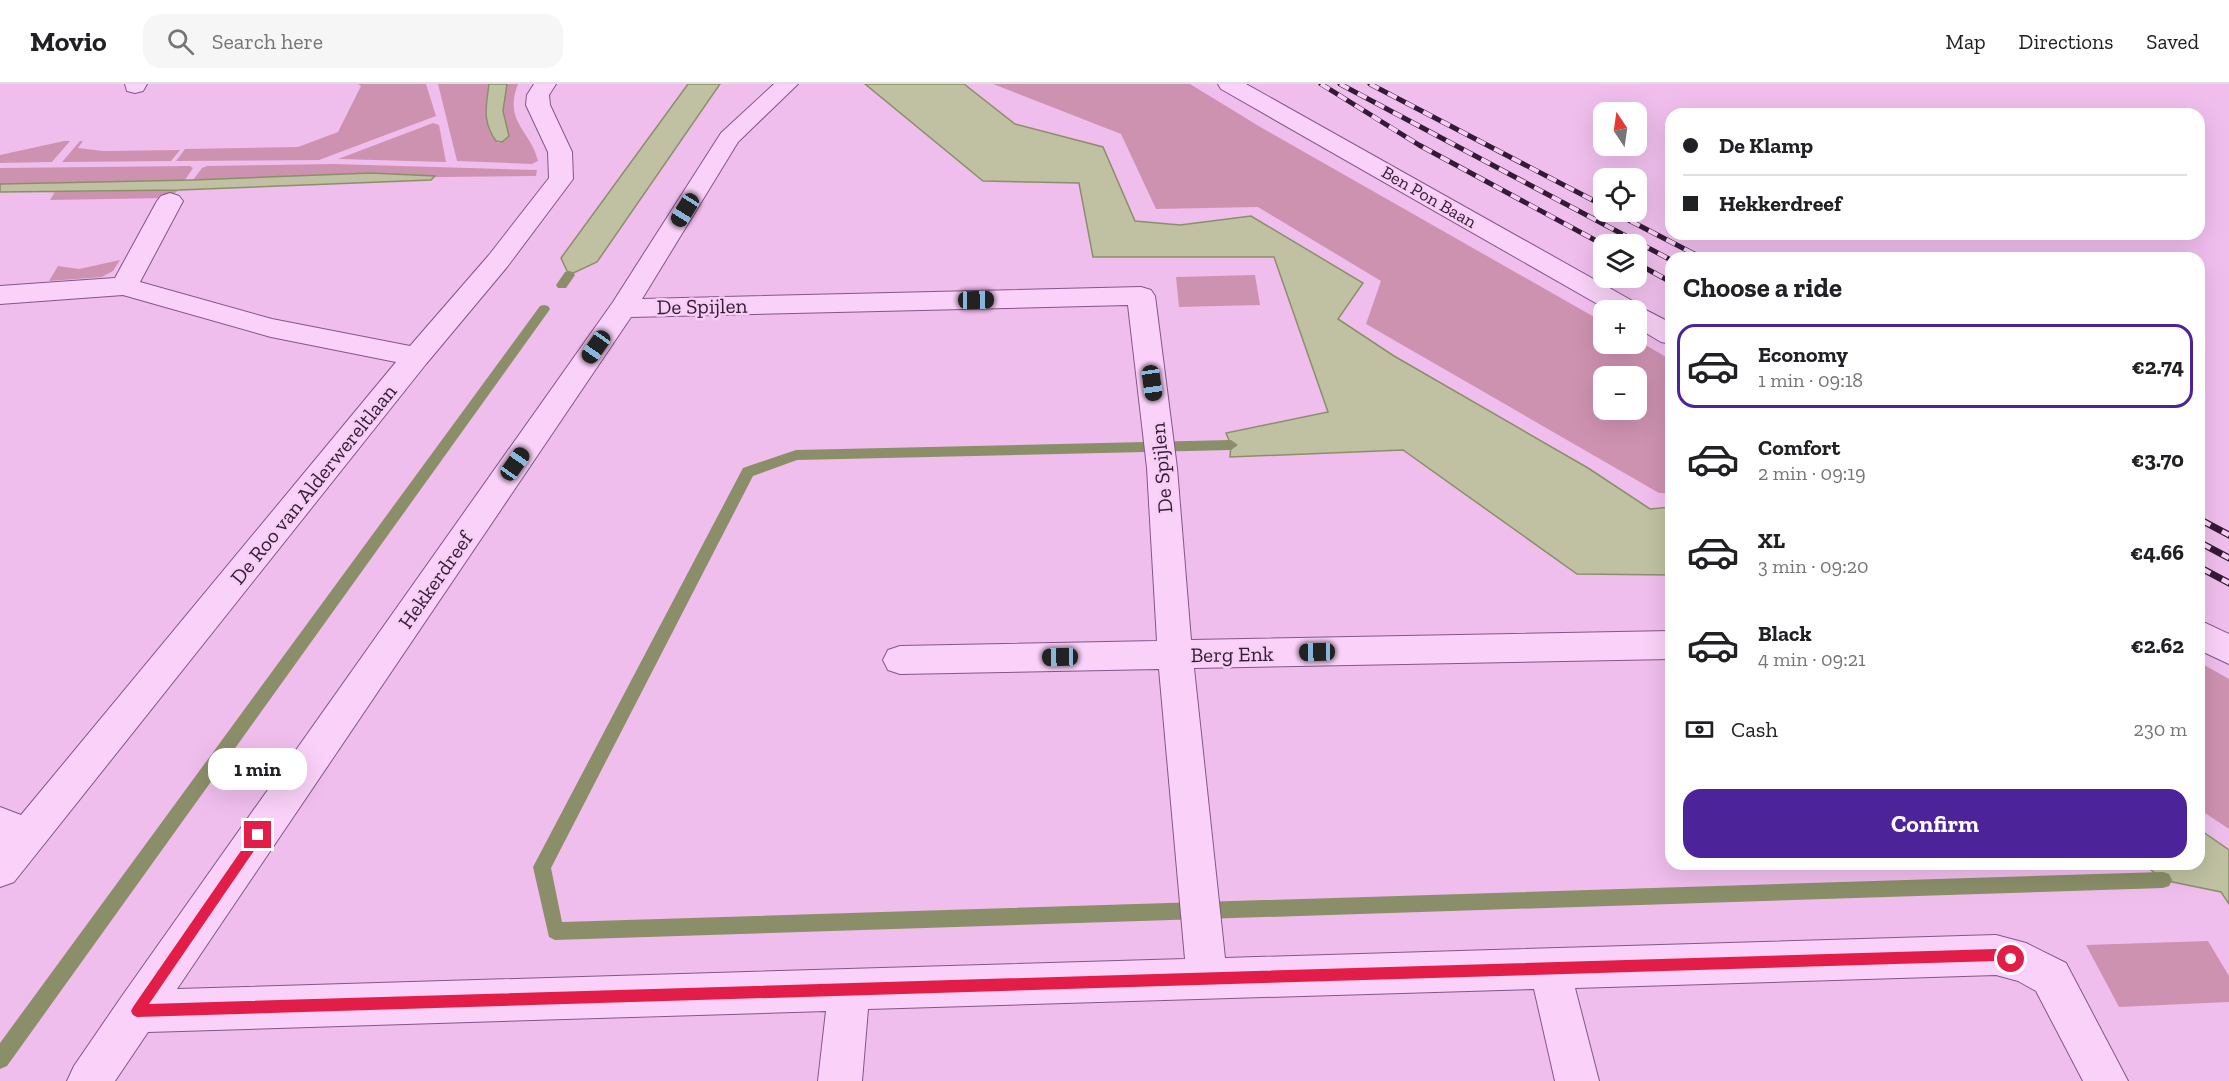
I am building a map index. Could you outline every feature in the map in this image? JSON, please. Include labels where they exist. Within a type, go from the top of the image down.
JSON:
[{"type":"street","name":"De Roo van Alderwereltlaan","points":[[0,869],[14,830],[498,261],[561,179],[560,152],[538,105],[538,95],[545,84]]},
{"type":"street","points":[[780,84],[786,84]]},
{"type":"street","name":"Hekkerdreef","points":[[89,1081],[623,308],[729,138],[786,84]]},
{"type":"street","name":"Ben Pon Baan","points":[[1229,84],[1610,300]]},
{"type":"street","points":[[124,286],[170,201]]},
{"type":"street","points":[[0,295],[124,286],[271,328],[416,357]]},
{"type":"street","name":"De Spijlen","points":[[623,308],[1141,296],[1162,468],[1175,655],[1204,967]]},
{"type":"street","points":[[1647,321],[1665,332]]},
{"type":"street","points":[[2205,637],[2229,650]]},
{"type":"street","name":"Berg Enk","points":[[900,660],[1665,645]]},
{"type":"street","points":[[137,1011],[849,988],[1204,967],[1549,967],[1996,955],[2026,963],[2051,978],[2106,1081]]},
{"type":"street","points":[[1549,967],[1577,1081]]},
{"type":"street","points":[[840,1081],[849,988]]},
{"type":"shaded area","points":[[358,84],[426,84],[436,116],[319,160],[176,161],[185,149],[298,147],[338,132],[361,86]]},
{"type":"shaded area","points":[[438,84],[489,84],[486,100],[487,122],[498,143],[508,137],[503,111],[507,84],[518,84],[514,97],[516,117],[535,150],[538,161],[532,164],[457,161]]},
{"type":"shaded area","points":[[489,84],[507,84],[503,111],[509,136],[502,142],[496,141],[487,120]]},
{"type":"shaded area","points":[[688,84],[720,84],[597,262],[569,275],[561,258]]},
{"type":"shaded area","points":[[865,84],[964,84],[1015,124],[1103,147],[1135,221],[1180,225],[1251,216],[1363,283],[1338,319],[1394,356],[1588,468],[1650,509],[1665,508],[1665,575],[1577,574],[1403,450],[1230,457],[1231,445],[1226,433],[1328,412],[1274,257],[1093,257],[1079,183],[983,181]]},
{"type":"shaded area","points":[[993,84],[1190,84],[1262,128],[1593,316],[1593,354],[1647,354],[1647,346],[1665,356],[1665,493],[1659,493],[1366,324],[1381,281],[1258,207],[1156,209],[1121,134]]},
{"type":"shaded area","points":[[433,123],[439,125],[446,162],[338,159]]},
{"type":"shaded area","points":[[70,141],[52,162],[0,163],[0,155]]},
{"type":"shaded area","points":[[80,141],[83,141],[78,148],[103,151],[180,150],[171,161],[62,162]]},
{"type":"shaded area","points":[[334,164],[537,170],[536,176],[193,180],[202,168],[207,166]]},
{"type":"shaded area","points":[[190,166],[193,168],[185,180],[0,184],[0,168]]},
{"type":"shaded area","points":[[371,173],[435,176],[431,180],[179,190],[0,192],[0,184]]},
{"type":"shaded area","points":[[179,190],[168,198],[50,200],[55,192]]},
{"type":"shaded area","points":[[120,260],[113,271],[102,277],[49,281],[58,266],[79,269]]},
{"type":"shaded area","points":[[1255,275],[1260,305],[1179,307],[1176,277]]},
{"type":"shaded area","points":[[2205,665],[2229,679],[2229,829],[2205,813]]},
{"type":"shaded area","points":[[2205,833],[2229,850],[2229,904],[2221,892],[2163,880],[2151,870],[2205,870]]},
{"type":"shaded area","points":[[2208,941],[2229,976],[2229,1002],[2119,1007],[2086,945]]},
{"type":"waterway","points":[[562,285],[569,275]]},
{"type":"waterway","points":[[0,1059],[544,309]]},
{"type":"waterway","points":[[1231,445],[796,455],[748,472],[542,867],[555,931],[2163,880]]},
{"type":"railway","points":[[1321,84],[1419,145],[1593,239]]},
{"type":"railway","points":[[1340,84],[1665,257]]},
{"type":"railway","points":[[1370,84],[1593,200]]},
{"type":"railway","points":[[1632,222],[1665,239]]},
{"type":"railway","points":[[1667,240],[1690,252]]},
{"type":"railway","points":[[1647,269],[1665,279]]},
{"type":"railway","points":[[2205,522],[2229,535]]},
{"type":"railway","points":[[2205,545],[2229,558]]},
{"type":"railway","points":[[2205,570],[2229,583]]},
{"type":"route","points":[[258,835],[137,1011],[1549,967],[1996,955],[2011,959]]}]
